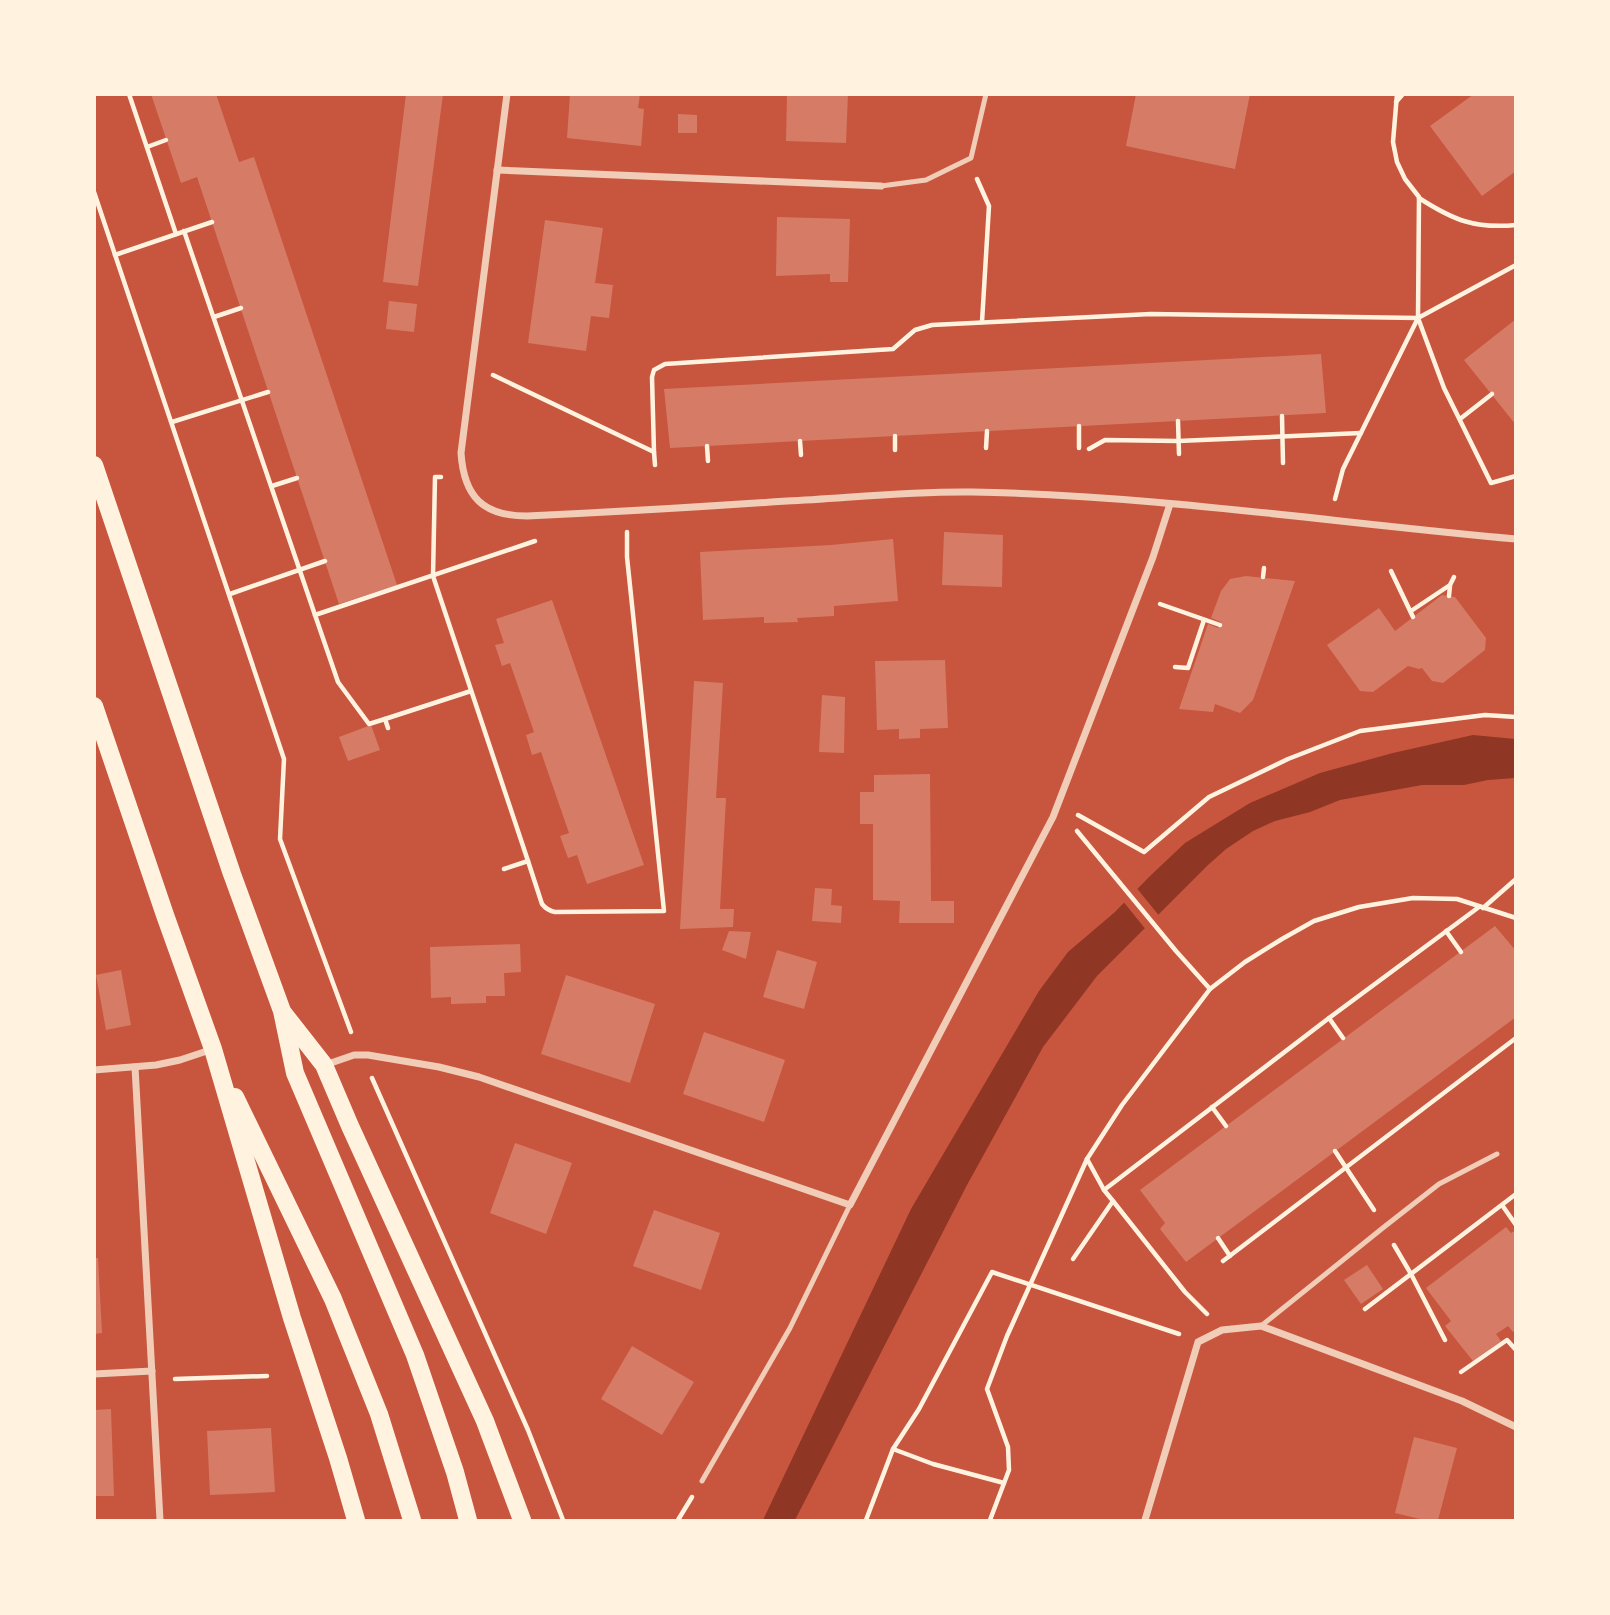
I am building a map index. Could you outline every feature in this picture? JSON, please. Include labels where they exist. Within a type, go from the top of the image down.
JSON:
[{"type":"main road","points":[[94,465],[232,874],[282,1011],[295,1073],[415,1355],[455,1472],[468,1521]]},
{"type":"main road","points":[[94,706],[213,1049],[292,1318],[356,1521]]},
{"type":"main road","points":[[282,1011],[324,1065],[485,1421],[522,1521]]},
{"type":"main road","points":[[213,1049],[333,1299],[379,1414],[412,1521]]},
{"type":"street","points":[[508,94],[461,453],[464,477],[469,488],[486,508],[499,514],[512,516],[627,512],[955,492],[1071,496],[1516,539]]},
{"type":"street","points":[[497,170],[881,186]]},
{"type":"street","points":[[324,1065],[354,1055],[368,1055],[479,1077],[850,1205],[1053,817],[1153,558],[1170,505]]},
{"type":"street","points":[[94,1070],[156,1065],[213,1049]]},
{"type":"street","points":[[135,1067],[160,1521]]},
{"type":"street","points":[[1145,1521],[1198,1342],[1222,1330],[1261,1326],[1462,1401],[1516,1427]]},
{"type":"street","points":[[94,1374],[152,1375]]},
{"type":"lane","points":[[881,186],[926,180],[971,158],[986,94]]},
{"type":"lane","points":[[1261,1326],[1439,1184],[1497,1154]]},
{"type":"lane","points":[[702,1481],[790,1328],[850,1205]]},
{"type":"path","points":[[128,94],[176,234]]},
{"type":"path","points":[[1396,94],[1393,142],[1397,162],[1405,180],[1419,197],[1436,209],[1465,222],[1494,226],[1516,225]]},
{"type":"path","points":[[1396,103],[1403,94]]},
{"type":"path","points":[[147,147],[166,140]]},
{"type":"path","points":[[969,159],[989,206],[982,323]]},
{"type":"path","points":[[94,192],[284,759],[280,839],[353,1038]]},
{"type":"path","points":[[1419,197],[1418,318],[1444,388],[1493,485],[1516,476]]},
{"type":"path","points":[[116,255],[212,222]]},
{"type":"path","points":[[184,231],[338,682],[369,724],[471,691]]},
{"type":"path","points":[[655,465],[652,377],[654,370],[665,364],[893,349],[915,330],[923,327],[982,323],[1151,314],[1418,318],[1516,265]]},
{"type":"path","points":[[214,317],[241,308]]},
{"type":"path","points":[[1334,505],[1343,469],[1418,318]]},
{"type":"path","points":[[472,372],[491,374],[654,452]]},
{"type":"path","points":[[172,422],[268,392]]},
{"type":"path","points":[[1460,419],[1492,394]]},
{"type":"path","points":[[1282,416],[1283,463]]},
{"type":"path","points":[[1178,421],[1179,454]]},
{"type":"path","points":[[1079,426],[1079,448]]},
{"type":"path","points":[[986,448],[987,431]]},
{"type":"path","points":[[1089,449],[1104,440],[1178,441],[1362,433]]},
{"type":"path","points":[[895,436],[895,450]]},
{"type":"path","points":[[800,441],[801,455]]},
{"type":"path","points":[[707,446],[708,461]]},
{"type":"path","points":[[435,477],[433,576],[542,904],[555,912],[664,911],[627,557],[627,532]]},
{"type":"path","points":[[272,486],[297,478]]},
{"type":"path","points":[[316,615],[549,536],[548,515]]},
{"type":"path","points":[[230,594],[325,561]]},
{"type":"path","points":[[1263,578],[1265,568]]},
{"type":"path","points":[[1391,571],[1412,614],[1450,585],[1454,578]]},
{"type":"path","points":[[1449,596],[1450,585]]},
{"type":"path","points":[[1161,605],[1220,625]]},
{"type":"path","points":[[1175,667],[1188,668],[1193,660],[1204,620]]},
{"type":"path","points":[[1078,815],[1144,852],[1209,797],[1288,759],[1360,732],[1486,715],[1516,717]]},
{"type":"path","points":[[385,719],[388,728]]},
{"type":"path","points":[[1077,831],[1210,989]]},
{"type":"path","points":[[504,869],[528,861]]},
{"type":"path","points":[[1104,1190],[1516,879]]},
{"type":"path","points":[[990,1521],[1009,1470],[1008,1447],[987,1389],[1007,1336],[1087,1159],[1122,1105],[1210,989],[1245,962],[1282,939],[1314,922],[1359,906],[1413,898],[1457,899],[1513,918],[1516,926]]},
{"type":"path","points":[[1446,931],[1461,952]]},
{"type":"path","points":[[1329,1018],[1343,1038]]},
{"type":"path","points":[[1223,1261],[1516,1038]]},
{"type":"path","points":[[369,1072],[528,1430],[563,1521]]},
{"type":"path","points":[[1212,1107],[1226,1126]]},
{"type":"path","points":[[1087,1159],[1104,1190],[1185,1292],[1222,1330]]},
{"type":"path","points":[[1365,1309],[1516,1194]]},
{"type":"path","points":[[1073,1259],[1113,1201]]},
{"type":"path","points":[[1502,1205],[1516,1225]]},
{"type":"path","points":[[1218,1238],[1230,1256]]},
{"type":"path","points":[[866,1521],[893,1450],[919,1409],[992,1272],[1198,1342]]},
{"type":"path","points":[[1461,1372],[1507,1340],[1516,1350]]},
{"type":"path","points":[[152,1375],[267,1376]]},
{"type":"path","points":[[893,1450],[1004,1483]]},
{"type":"shaded area","points":[[1473,735],[1515,739],[1515,778],[1464,785],[1422,785],[1340,800],[1253,831],[1208,865],[1097,976],[1043,1047],[967,1185],[795,1520],[763,1520],[911,1209],[1039,991],[1068,952],[1115,912],[1185,843],[1250,803],[1320,773]]},
{"type":"pier","points":[[1135,886],[1161,918],[1147,931],[1122,900]]},
{"type":"building","points":[[151,94],[216,94],[239,162],[254,157],[397,585],[339,604],[197,177],[181,183]]},
{"type":"building","points":[[406,94],[443,94],[418,286],[383,282]]},
{"type":"building","points":[[570,94],[640,94],[638,108],[644,109],[641,146],[567,138]]},
{"type":"building","points":[[787,94],[848,94],[846,143],[786,141]]},
{"type":"building","points":[[1136,94],[1250,94],[1235,169],[1126,146]]},
{"type":"building","points":[[1474,94],[1516,94],[1516,171],[1482,196],[1430,126]]},
{"type":"building","points":[[678,114],[697,115],[697,133],[678,133]]},
{"type":"building","points":[[777,217],[850,219],[848,282],[830,282],[830,274],[776,276]]},
{"type":"building","points":[[545,220],[603,228],[595,283],[613,285],[609,318],[591,316],[586,351],[528,343]]},
{"type":"building","points":[[389,301],[417,304],[414,332],[386,329]]},
{"type":"building","points":[[1516,319],[1516,425],[1464,360]]},
{"type":"building","points":[[1321,354],[1326,413],[670,448],[664,389]]},
{"type":"building","points":[[944,532],[1003,535],[1002,587],[942,585]]},
{"type":"building","points":[[893,539],[898,601],[834,606],[834,616],[797,618],[798,622],[764,623],[764,617],[703,620],[700,552]]},
{"type":"building","points":[[1246,576],[1295,581],[1253,700],[1240,713],[1215,704],[1213,712],[1179,709],[1208,624],[1218,628],[1221,622],[1211,618],[1221,591],[1230,579]]},
{"type":"building","points":[[1442,595],[1455,597],[1486,638],[1485,650],[1443,683],[1432,681],[1422,668],[1408,666],[1373,692],[1360,691],[1327,645],[1379,608],[1395,631]]},
{"type":"building","points":[[552,600],[644,865],[587,884],[577,855],[568,858],[560,836],[569,833],[541,752],[532,755],[526,735],[534,732],[510,663],[502,666],[495,645],[504,643],[496,619]]},
{"type":"building","points":[[945,660],[948,728],[920,729],[920,738],[899,739],[899,729],[877,730],[875,661]]},
{"type":"building","points":[[694,681],[723,683],[716,798],[726,798],[720,909],[734,909],[733,927],[680,929]]},
{"type":"building","points":[[822,695],[845,697],[844,753],[819,752]]},
{"type":"building","points":[[371,725],[380,750],[348,761],[339,737]]},
{"type":"building","points":[[930,774],[931,901],[954,901],[954,923],[899,923],[900,901],[873,900],[873,824],[860,824],[860,792],[874,792],[874,775]]},
{"type":"building","points":[[815,888],[832,889],[831,905],[842,906],[841,923],[812,921]]},
{"type":"building","points":[[1495,926],[1516,951],[1516,1017],[1186,1262],[1160,1229],[1165,1223],[1140,1190]]},
{"type":"building","points":[[729,931],[751,932],[746,959],[722,950]]},
{"type":"building","points":[[520,944],[521,972],[504,973],[505,996],[486,996],[486,1003],[451,1004],[451,997],[431,998],[430,947]]},
{"type":"building","points":[[777,950],[817,962],[804,1009],[763,997]]},
{"type":"building","points":[[121,970],[131,1025],[106,1030],[96,975]]},
{"type":"building","points":[[566,975],[655,1004],[630,1083],[541,1054]]},
{"type":"building","points":[[704,1032],[785,1060],[764,1122],[683,1094]]},
{"type":"building","points":[[515,1143],[572,1163],[546,1234],[490,1213]]},
{"type":"building","points":[[654,1210],[720,1233],[701,1290],[633,1266]]},
{"type":"building","points":[[1506,1227],[1511,1233],[1516,1230],[1516,1329],[1513,1332],[1508,1326],[1496,1334],[1501,1341],[1473,1361],[1445,1326],[1451,1321],[1426,1288]]},
{"type":"building","points":[[94,1258],[98,1258],[102,1333],[94,1334]]},
{"type":"building","points":[[1367,1265],[1383,1289],[1361,1304],[1344,1280]]},
{"type":"building","points":[[632,1346],[694,1382],[662,1435],[601,1399]]},
{"type":"building","points":[[111,1409],[114,1496],[94,1496],[94,1410]]},
{"type":"building","points":[[271,1428],[275,1492],[210,1495],[207,1431]]},
{"type":"building","points":[[1414,1437],[1457,1448],[1438,1520],[1424,1520],[1395,1513]]}]
